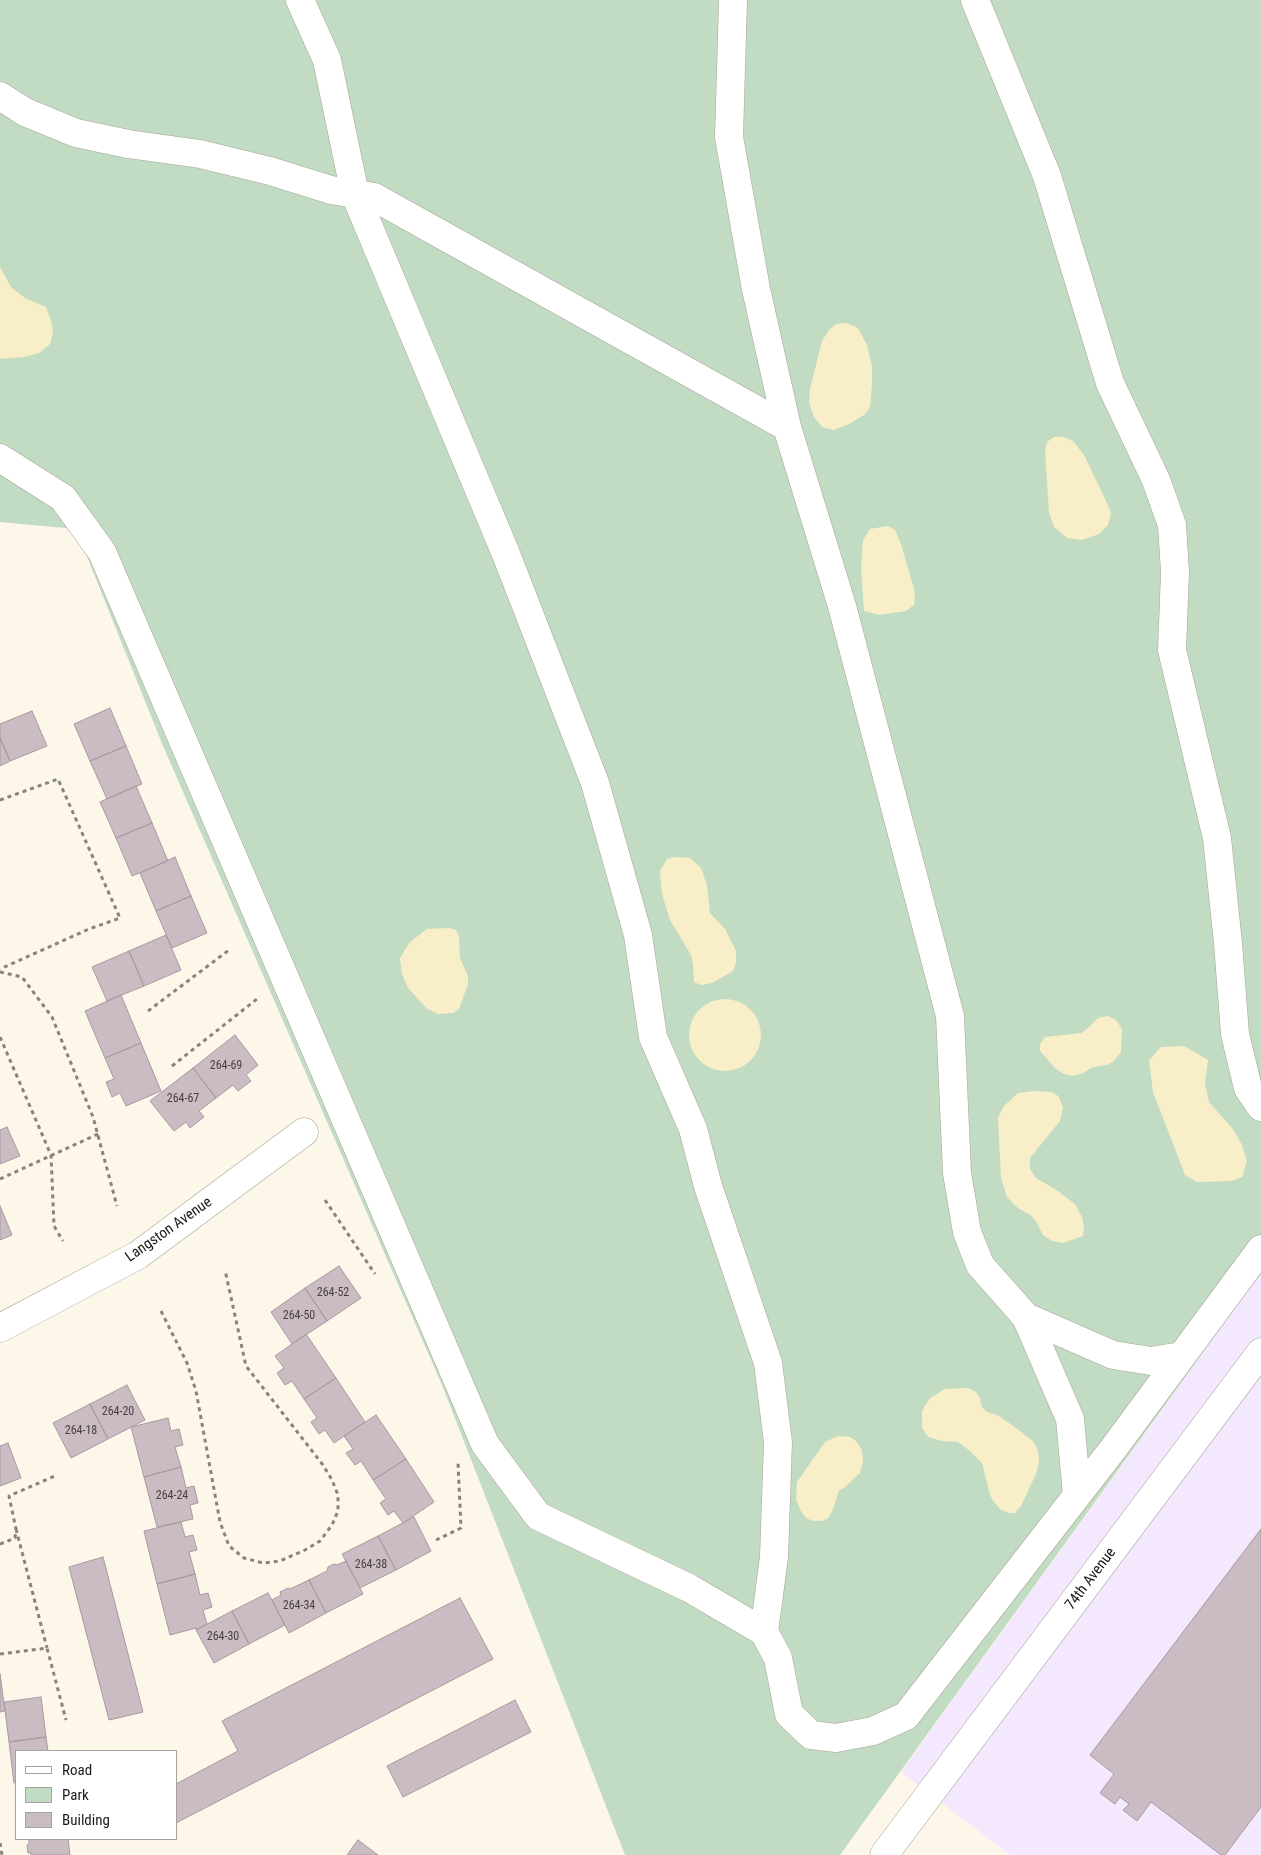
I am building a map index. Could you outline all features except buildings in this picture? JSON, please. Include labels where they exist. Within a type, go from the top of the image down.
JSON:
[{"type":"street","points":[[300,0],[326,60],[355,194],[506,554],[594,783],[638,935],[653,1037],[693,1129],[708,1186],[768,1363],[778,1442],[774,1557],[764,1632]]},
{"type":"street","points":[[733,0],[730,137],[756,289],[787,427],[842,606],[950,1016],[957,1173],[967,1232],[980,1264],[1026,1317],[1070,1419],[1077,1495]]},
{"type":"street","points":[[975,0],[1047,176],[1110,383],[1156,480],[1172,525],[1175,572],[1172,650],[1217,838],[1228,943],[1234,1034],[1248,1088],[1261,1107]]},
{"type":"street","points":[[0,96],[25,112],[76,133],[128,144],[200,154],[270,171],[331,190],[374,197],[787,427]]},
{"type":"street","points":[[0,458],[63,498],[102,552],[485,1444],[538,1516],[689,1588],[764,1632],[778,1658],[789,1714],[812,1735],[836,1738],[873,1731],[906,1716],[1077,1495],[1261,1249]]},
{"type":"street","name":"Langston Avenue","points":[[0,1328],[138,1254],[304,1132]]},
{"type":"street","points":[[1026,1317],[1113,1355],[1151,1361],[1181,1356]]},
{"type":"street","name":"74th Avenue","points":[[884,1855],[1261,1352]]},
{"type":"street","name":"74th Avenue","points":[[900,1855],[922,1806]]},
{"type":"path","points":[[0,800],[58,779],[120,918],[89,929],[0,971]]},
{"type":"path","points":[[148,1011],[229,950]]},
{"type":"path","points":[[0,971],[22,976],[52,1018],[93,1117],[117,1206]]},
{"type":"path","points":[[172,1066],[257,999]]},
{"type":"path","points":[[0,1037],[51,1155],[54,1226],[63,1241]]},
{"type":"path","points":[[0,1179],[98,1134]]},
{"type":"path","points":[[325,1200],[377,1278]]},
{"type":"path","points":[[161,1311],[187,1363],[196,1391],[220,1522],[229,1546],[244,1558],[263,1563],[280,1561],[320,1541],[332,1525],[338,1511],[338,1495],[323,1465],[246,1366],[225,1270]]},
{"type":"path","points":[[436,1540],[461,1528],[459,1465],[455,1456]]},
{"type":"path","points":[[57,1474],[9,1496],[66,1720]]},
{"type":"path","points":[[0,1544],[15,1538],[16,1529]]},
{"type":"path","points":[[0,1654],[47,1648]]},
{"type":"path","points":[[0,1843],[2,1855]]},
{"type":"shaded area","points":[[1261,1272],[1261,1855],[1010,1855],[901,1772]]},
{"type":"green space","points":[[0,0],[1261,0],[1261,1272],[840,1855],[625,1855],[442,1385],[163,746],[76,529],[0,522]]},
{"type":"sand","points":[[0,267],[11,287],[25,298],[46,307],[53,332],[50,344],[39,353],[24,357],[0,359]]},
{"type":"sand","points":[[847,323],[858,328],[867,345],[872,366],[870,407],[864,415],[849,424],[833,430],[822,427],[814,417],[809,403],[810,389],[822,341],[829,330],[836,324]]},
{"type":"sand","points":[[1054,437],[1064,437],[1073,441],[1084,455],[1107,503],[1111,513],[1108,525],[1099,534],[1082,540],[1067,538],[1054,527],[1049,512],[1045,451],[1047,442]]},
{"type":"sand","points":[[888,526],[895,530],[901,544],[915,593],[914,605],[906,611],[879,615],[864,611],[861,568],[863,540],[870,529]]},
{"type":"sand","points":[[675,857],[690,858],[701,868],[707,885],[710,913],[725,929],[736,951],[736,963],[733,971],[712,983],[701,985],[694,982],[691,955],[670,920],[662,894],[660,871],[667,859]]},
{"type":"sand","points":[[449,928],[456,930],[459,936],[460,958],[468,976],[468,984],[459,1009],[453,1013],[438,1014],[426,1008],[408,988],[402,974],[400,958],[410,942],[427,929]]},
{"type":"sand","points":[[732,999],[751,1009],[759,1021],[761,1035],[759,1049],[751,1061],[739,1069],[718,1071],[699,1061],[691,1049],[689,1028],[699,1009],[711,1001]]},
{"type":"sand","points":[[1108,1016],[1116,1020],[1122,1029],[1121,1052],[1113,1062],[1093,1067],[1073,1076],[1064,1074],[1055,1068],[1040,1051],[1040,1044],[1045,1037],[1081,1033],[1098,1018]]},
{"type":"sand","points":[[1184,1046],[1208,1060],[1205,1084],[1209,1102],[1232,1128],[1242,1145],[1247,1161],[1242,1177],[1232,1181],[1197,1182],[1185,1175],[1153,1092],[1149,1060],[1161,1047]]},
{"type":"sand","points":[[1034,1091],[1052,1092],[1058,1096],[1063,1107],[1060,1121],[1030,1158],[1030,1169],[1036,1178],[1075,1204],[1082,1217],[1083,1236],[1063,1243],[1052,1241],[1043,1235],[1036,1221],[1007,1197],[1001,1178],[998,1118],[1004,1106],[1018,1093]]},
{"type":"sand","points":[[968,1388],[976,1392],[982,1407],[987,1412],[999,1416],[1016,1428],[1034,1442],[1038,1451],[1039,1462],[1036,1474],[1021,1506],[1015,1513],[1008,1513],[1000,1509],[994,1502],[990,1495],[982,1463],[970,1451],[958,1442],[942,1441],[928,1437],[922,1428],[922,1411],[930,1398],[945,1389]]},
{"type":"sand","points":[[838,1436],[850,1437],[856,1441],[862,1450],[863,1462],[860,1473],[844,1488],[839,1490],[833,1510],[828,1518],[822,1521],[813,1521],[806,1518],[796,1500],[797,1482],[825,1442]]}]
